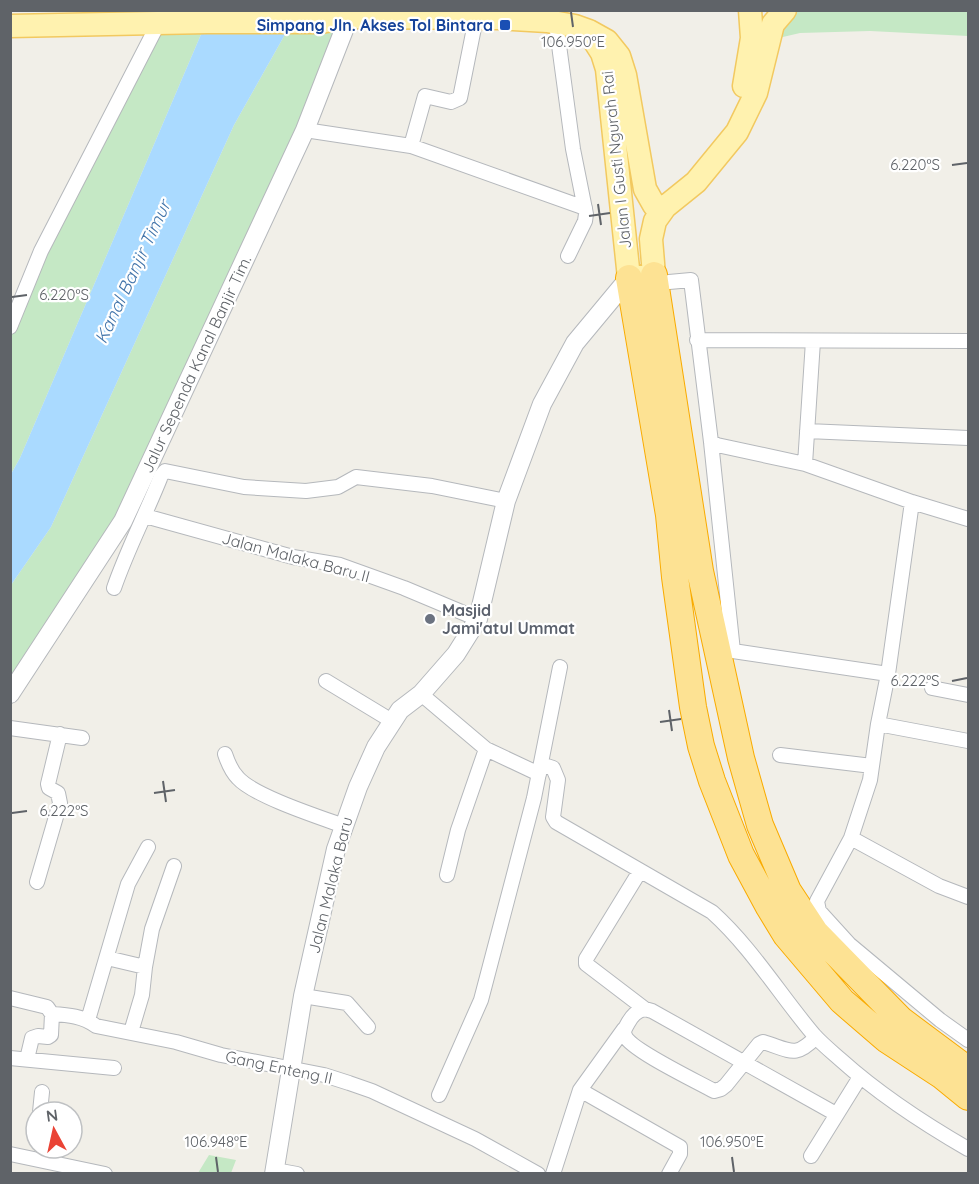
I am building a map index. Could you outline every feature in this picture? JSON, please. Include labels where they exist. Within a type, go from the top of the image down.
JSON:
[{"type":"highway","points":[[651,278],[700,571],[741,758],[760,825],[788,891],[815,932],[901,1020],[969,1070]]},
{"type":"highway","points":[[651,278],[675,577],[693,707],[701,746],[720,802],[741,855],[786,935],[842,1001],[858,1016],[886,1039],[941,1075],[969,1097]]},
{"type":"highway","points":[[941,1075],[969,1086]]},
{"type":"main road","name":"Jalan I Gusti Ngurah Rai","points":[[704,173],[724,144],[739,108],[752,39],[750,10]]},
{"type":"main road","name":"Jalan I Gusti Ngurah Rai","points":[[651,278],[651,246],[655,221],[665,207],[704,173],[730,142],[745,119],[761,78],[773,24],[785,10]]},
{"type":"main road","name":"Jalan I Gusti Ngurah Rai","points":[[10,26],[321,22],[349,17],[476,18],[561,23],[583,28],[602,37],[619,56],[625,75],[645,189],[654,205],[665,207]]},
{"type":"main road","name":"Jalan I Gusti Ngurah Rai","points":[[561,23],[581,30],[594,40],[602,53],[651,278]]},
{"type":"street","name":"Jalur Sependa Kanal Banjir Tim.","points":[[10,694],[123,521],[305,130],[349,17]]},
{"type":"street","points":[[411,146],[425,96],[451,102],[460,98],[476,18]]},
{"type":"street","points":[[10,327],[41,251],[163,23]]},
{"type":"street","points":[[561,23],[573,149],[585,208],[585,220],[568,256]]},
{"type":"street","points":[[305,130],[411,146],[585,208]]},
{"type":"street","points":[[651,278],[691,280],[733,651],[888,674]]},
{"type":"street","name":"Jalan Malaka Baru","points":[[275,1172],[303,996],[336,849],[376,747],[400,710],[421,694],[456,654],[478,619],[506,501],[542,404],[575,343],[651,278]]},
{"type":"street","points":[[697,340],[969,341]]},
{"type":"street","points":[[805,464],[813,341]]},
{"type":"street","points":[[807,430],[969,438]]},
{"type":"street","points":[[711,442],[805,464],[912,502],[969,519]]},
{"type":"street","points":[[114,588],[128,550],[165,471],[244,487],[306,491],[338,487],[356,477],[432,486],[506,501]]},
{"type":"street","points":[[912,502],[888,674],[870,780],[851,838],[817,901],[819,911],[849,944],[940,1020],[969,1040]]},
{"type":"street","name":"Jalan Malaka Baru II","points":[[145,516],[294,557],[340,565],[404,588],[478,619]]},
{"type":"street","points":[[439,1095],[481,1000],[540,769],[560,667]]},
{"type":"street","points":[[326,681],[392,721]]},
{"type":"street","points":[[932,688],[969,694]]},
{"type":"street","points":[[421,694],[486,749],[540,769],[553,768],[557,775],[553,816],[556,822],[712,912],[733,932],[816,1037],[860,1077],[928,1126],[969,1149]]},
{"type":"street","points":[[878,724],[969,741]]},
{"type":"street","points":[[10,728],[82,738]]},
{"type":"street","points":[[37,882],[60,803],[58,793],[49,788],[48,784],[60,734]]},
{"type":"street","points":[[447,874],[458,830],[486,749]]},
{"type":"street","points":[[225,754],[229,766],[240,781],[297,809],[344,826]]},
{"type":"street","points":[[780,755],[872,766]]},
{"type":"street","points":[[851,838],[939,886],[969,897]]},
{"type":"street","points":[[88,1020],[128,884],[148,847]]},
{"type":"street","points":[[131,1032],[142,995],[152,929],[174,866]]},
{"type":"street","points":[[640,871],[585,961],[586,964],[645,1009],[836,1114]]},
{"type":"street","points":[[107,958],[145,967]]},
{"type":"street","points":[[303,996],[347,1003],[368,1027]]},
{"type":"street","name":"Gang Enteng II","points":[[10,998],[47,1007],[52,1014],[70,1015],[88,1020],[96,1026],[131,1032],[290,1070],[324,1075],[372,1090],[475,1139],[538,1173]]},
{"type":"street","points":[[553,1173],[580,1090],[633,1015],[645,1009]]},
{"type":"street","points":[[27,1059],[32,1038],[51,1035],[52,1014]]},
{"type":"street","points":[[624,1029],[628,1041],[714,1091],[726,1085],[759,1044],[763,1042],[797,1052],[804,1050],[816,1037]]},
{"type":"street","points":[[10,1058],[114,1068]]},
{"type":"street","points":[[811,1156],[860,1077]]},
{"type":"street","points":[[580,1090],[680,1147],[680,1154],[669,1173]]},
{"type":"street","points":[[41,1100],[42,1092]]},
{"type":"street","points":[[58,1160],[105,1173]]},
{"type":"street","points":[[275,1172],[297,1173]]},
{"type":"green space","points":[[166,11],[211,11],[20,458],[11,474],[11,326]]},
{"type":"green space","points":[[300,11],[351,11],[137,492],[11,694],[11,585],[51,527],[234,125]]},
{"type":"green space","points":[[785,11],[968,11],[968,36],[870,31],[800,33],[770,40]]},
{"type":"green space","points":[[209,1155],[236,1160],[231,1173],[198,1173]]},
{"type":"water","name":"Kanal Banjir Timur","points":[[211,11],[300,11],[234,125],[51,527],[11,585],[11,474],[20,458]]},
{"type":"place","name":"Simpang Jln. Akses Tol Bintara","points":[[505,25]]},
{"type":"place","name":"Masjid Jami'atul Ummat","points":[[430,619]]}]
